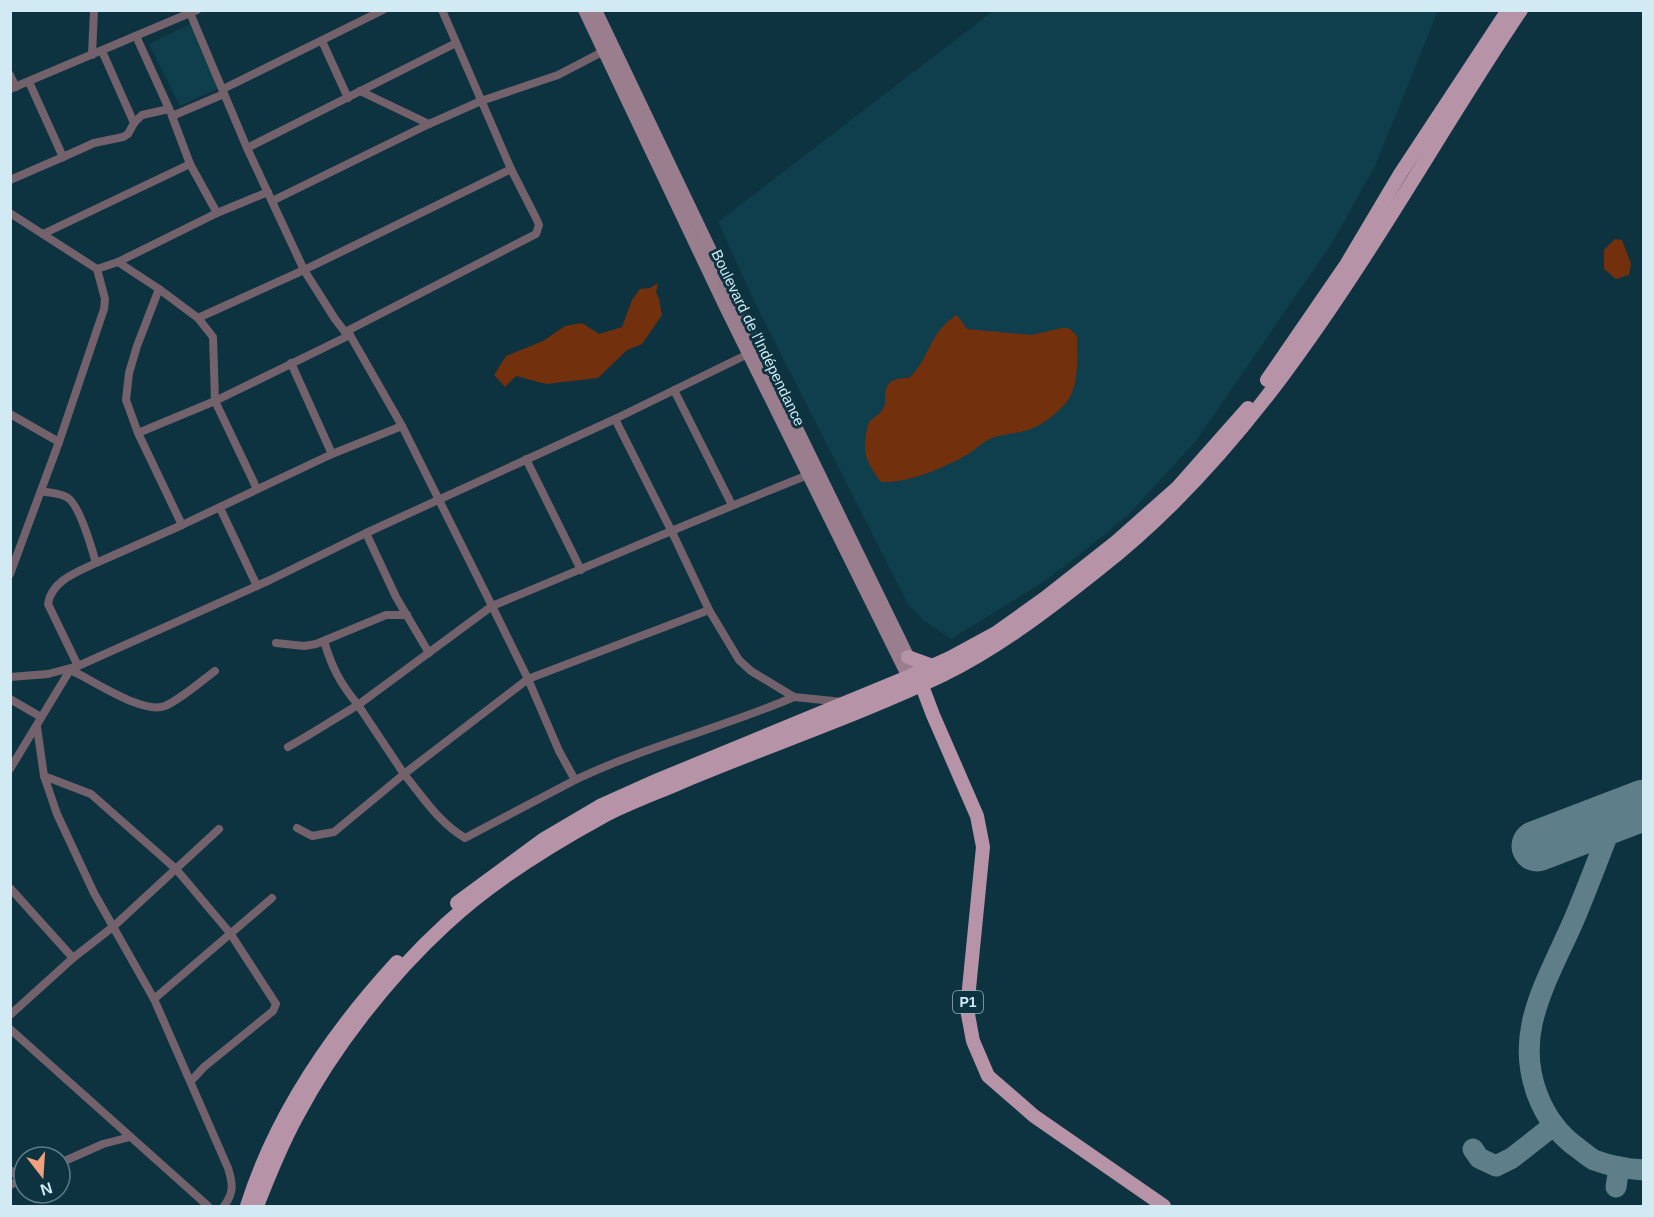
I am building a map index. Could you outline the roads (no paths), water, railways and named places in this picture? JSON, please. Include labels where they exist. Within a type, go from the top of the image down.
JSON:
[{"type":"main road","name":"Boulevard de l'Indépendance","points":[[584,10],[748,354],[915,681]]},
{"type":"main road","name":"Boulevard de l'Indépendance","points":[[596,10],[908,657],[915,681]]},
{"type":"main road","points":[[257,1206],[292,1124],[327,1065],[359,1021],[405,966],[456,916],[500,881],[549,847],[605,815],[915,681],[933,666],[996,633],[1045,598],[1116,542],[1178,487],[1251,405],[1346,265],[1400,174],[1508,10]]},
{"type":"main road","points":[[247,1206],[267,1153],[314,1066],[380,980],[440,916],[486,880],[544,838],[600,806],[848,703],[966,663],[1027,625],[1126,547],[1186,493],[1243,427],[1302,348],[1412,185],[1466,93],[1521,10]]},
{"type":"main road","points":[[908,657],[933,666]]},
{"type":"main road","name":"P1","points":[[915,681],[918,700],[933,715],[977,816],[983,847],[967,1009],[973,1041],[988,1076],[1034,1116],[1164,1206]]},
{"type":"street","points":[[92,55],[94,10]]},
{"type":"street","points":[[10,180],[94,143],[123,137],[128,134],[142,115],[170,113],[224,92],[383,10]]},
{"type":"street","points":[[138,433],[215,401],[537,234],[539,225],[511,169],[442,10]]},
{"type":"street","points":[[10,75],[13,88],[194,12],[247,148],[304,270],[347,334],[402,426],[528,679],[559,751],[575,780]]},
{"type":"street","points":[[136,36],[190,164],[217,213]]},
{"type":"street","points":[[322,41],[348,98]]},
{"type":"street","points":[[247,148],[456,44]]},
{"type":"street","points":[[102,51],[134,123]]},
{"type":"street","points":[[272,201],[429,124],[481,101],[558,75],[604,51]]},
{"type":"street","points":[[29,82],[63,157]]},
{"type":"street","points":[[360,91],[429,124]]},
{"type":"street","points":[[43,234],[190,164]]},
{"type":"street","points":[[198,318],[304,270],[511,169]]},
{"type":"street","points":[[97,269],[118,262],[217,213],[268,192]]},
{"type":"street","points":[[10,213],[97,269],[105,299],[104,309],[59,442],[10,574]]},
{"type":"street","points":[[118,262],[198,318],[213,337],[215,401],[256,489]]},
{"type":"street","points":[[159,290],[137,346],[126,386],[126,400],[138,433],[182,525]]},
{"type":"street","points":[[10,676],[48,674],[74,668],[257,586],[366,533],[615,419],[748,354]]},
{"type":"street","points":[[291,363],[333,454]]},
{"type":"street","points":[[674,390],[732,505]]},
{"type":"street","points":[[10,414],[59,442]]},
{"type":"street","points":[[615,419],[710,610],[739,660],[794,697],[848,703]]},
{"type":"street","points":[[215,671],[163,707],[149,707],[130,701],[74,668],[48,604],[49,595],[65,579],[96,563],[220,508],[333,454],[402,426]]},
{"type":"street","points":[[526,459],[581,570]]},
{"type":"street","points":[[288,747],[321,730],[334,719],[358,705],[492,606],[808,475]]},
{"type":"street","points":[[41,491],[68,497],[74,504],[89,539],[96,563]]},
{"type":"street","points":[[220,508],[257,586]]},
{"type":"street","points":[[366,533],[396,597],[429,653]]},
{"type":"street","points":[[297,828],[312,836],[334,832],[404,774],[528,679],[710,610]]},
{"type":"street","points":[[276,643],[304,646],[324,641],[386,615],[407,615]]},
{"type":"street","points":[[324,641],[337,677],[404,774],[437,816],[465,838],[609,763],[731,722],[794,697]]},
{"type":"street","points":[[10,769],[74,668]]},
{"type":"street","points":[[10,699],[41,717]]},
{"type":"street","points":[[37,727],[45,776],[57,814],[80,864],[154,999],[220,1146],[233,1184],[230,1199],[224,1206]]},
{"type":"street","points":[[45,776],[92,795],[176,869],[230,933],[276,1004],[273,1011],[204,1067],[191,1081]]},
{"type":"street","points":[[10,1015],[73,958],[114,926],[219,830]]},
{"type":"street","points":[[10,888],[73,958]]},
{"type":"street","points":[[154,999],[272,898]]},
{"type":"street","points":[[10,1029],[207,1206]]},
{"type":"street","points":[[182,1060],[204,1067]]},
{"type":"street","points":[[72,1158],[103,1144],[130,1137]]}]
